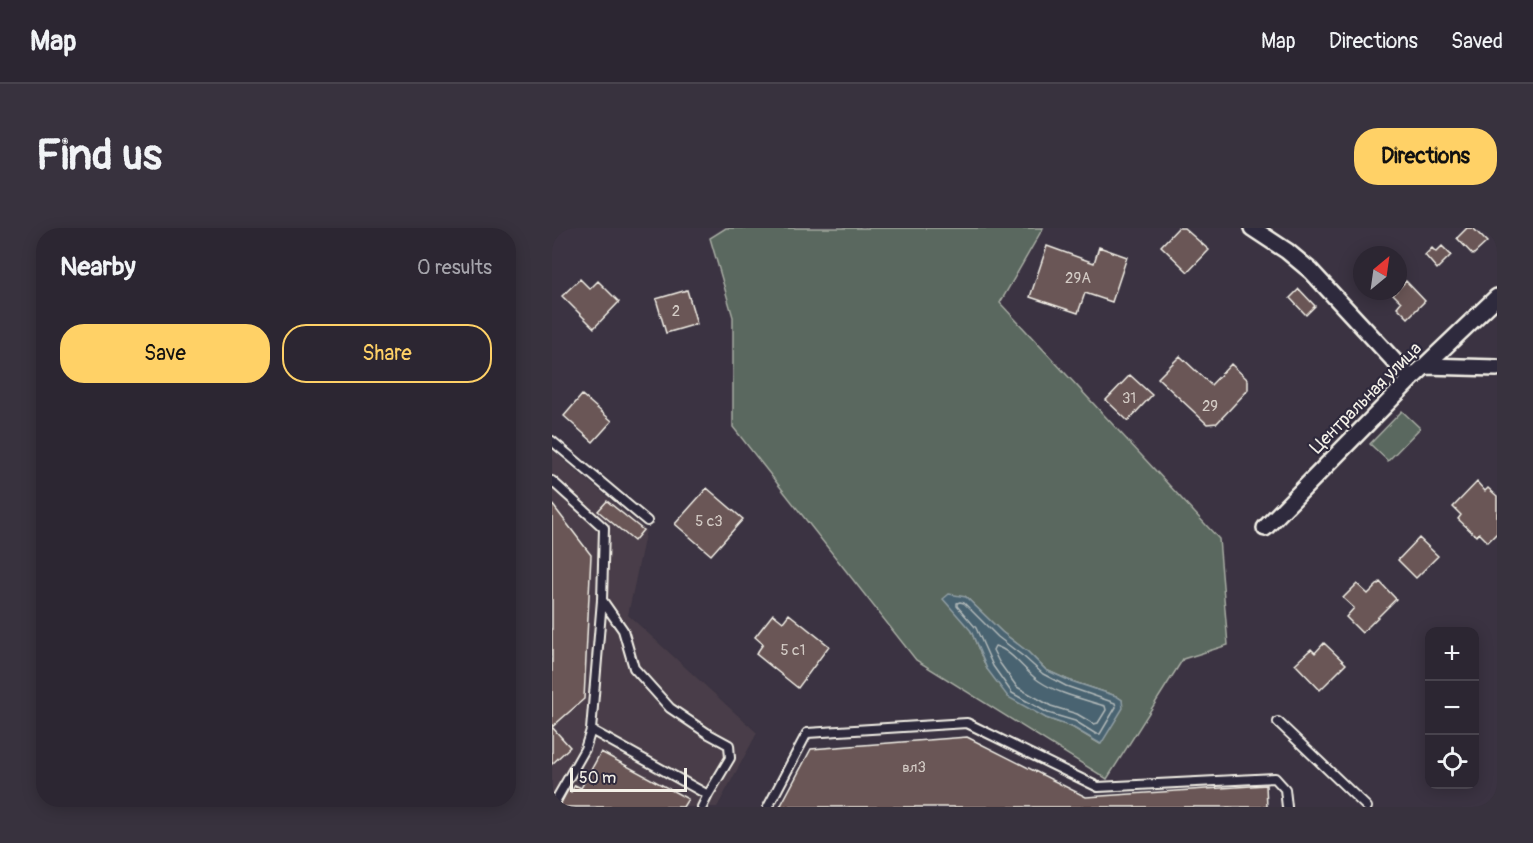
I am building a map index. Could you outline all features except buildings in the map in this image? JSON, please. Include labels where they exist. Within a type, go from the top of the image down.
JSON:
[{"type":"street","points":[[1252,228],[1287,251],[1311,271],[1411,379]]},
{"type":"street","name":"Центральная улица","points":[[1265,528],[1411,379],[1497,297]]},
{"type":"street","points":[[1426,366],[1497,368]]},
{"type":"lane","points":[[552,441],[647,521]]},
{"type":"lane","points":[[552,480],[604,528],[602,600],[591,730],[585,749],[552,807]]},
{"type":"lane","points":[[602,600],[623,630],[634,668],[670,708],[729,745],[730,758],[702,807]]},
{"type":"lane","points":[[1278,722],[1367,807]]},
{"type":"lane","points":[[768,807],[807,733],[967,723],[1098,787],[1275,778],[1285,789],[1287,807]]},
{"type":"lane","points":[[591,730],[708,795]]},
{"type":"shaded area","points":[[552,450],[646,530],[628,615],[757,733],[717,807],[552,807]]},
{"type":"green space","points":[[726,228],[1043,228],[1000,303],[1219,539],[1228,645],[1183,659],[1107,779],[916,660],[733,427],[733,317],[710,238]],"holes":[[[966,597],[1002,632],[1028,652],[1046,670],[1122,700],[1122,708],[1100,744],[1072,727],[1046,718],[987,669],[971,631]]]},
{"type":"green space","points":[[1402,411],[1420,428],[1388,461],[1370,444]]},
{"type":"water","points":[[949,594],[966,597],[1046,670],[1122,700],[1123,708],[1101,744],[1072,727],[1046,718],[1008,697],[987,669],[971,631],[943,599]]}]
